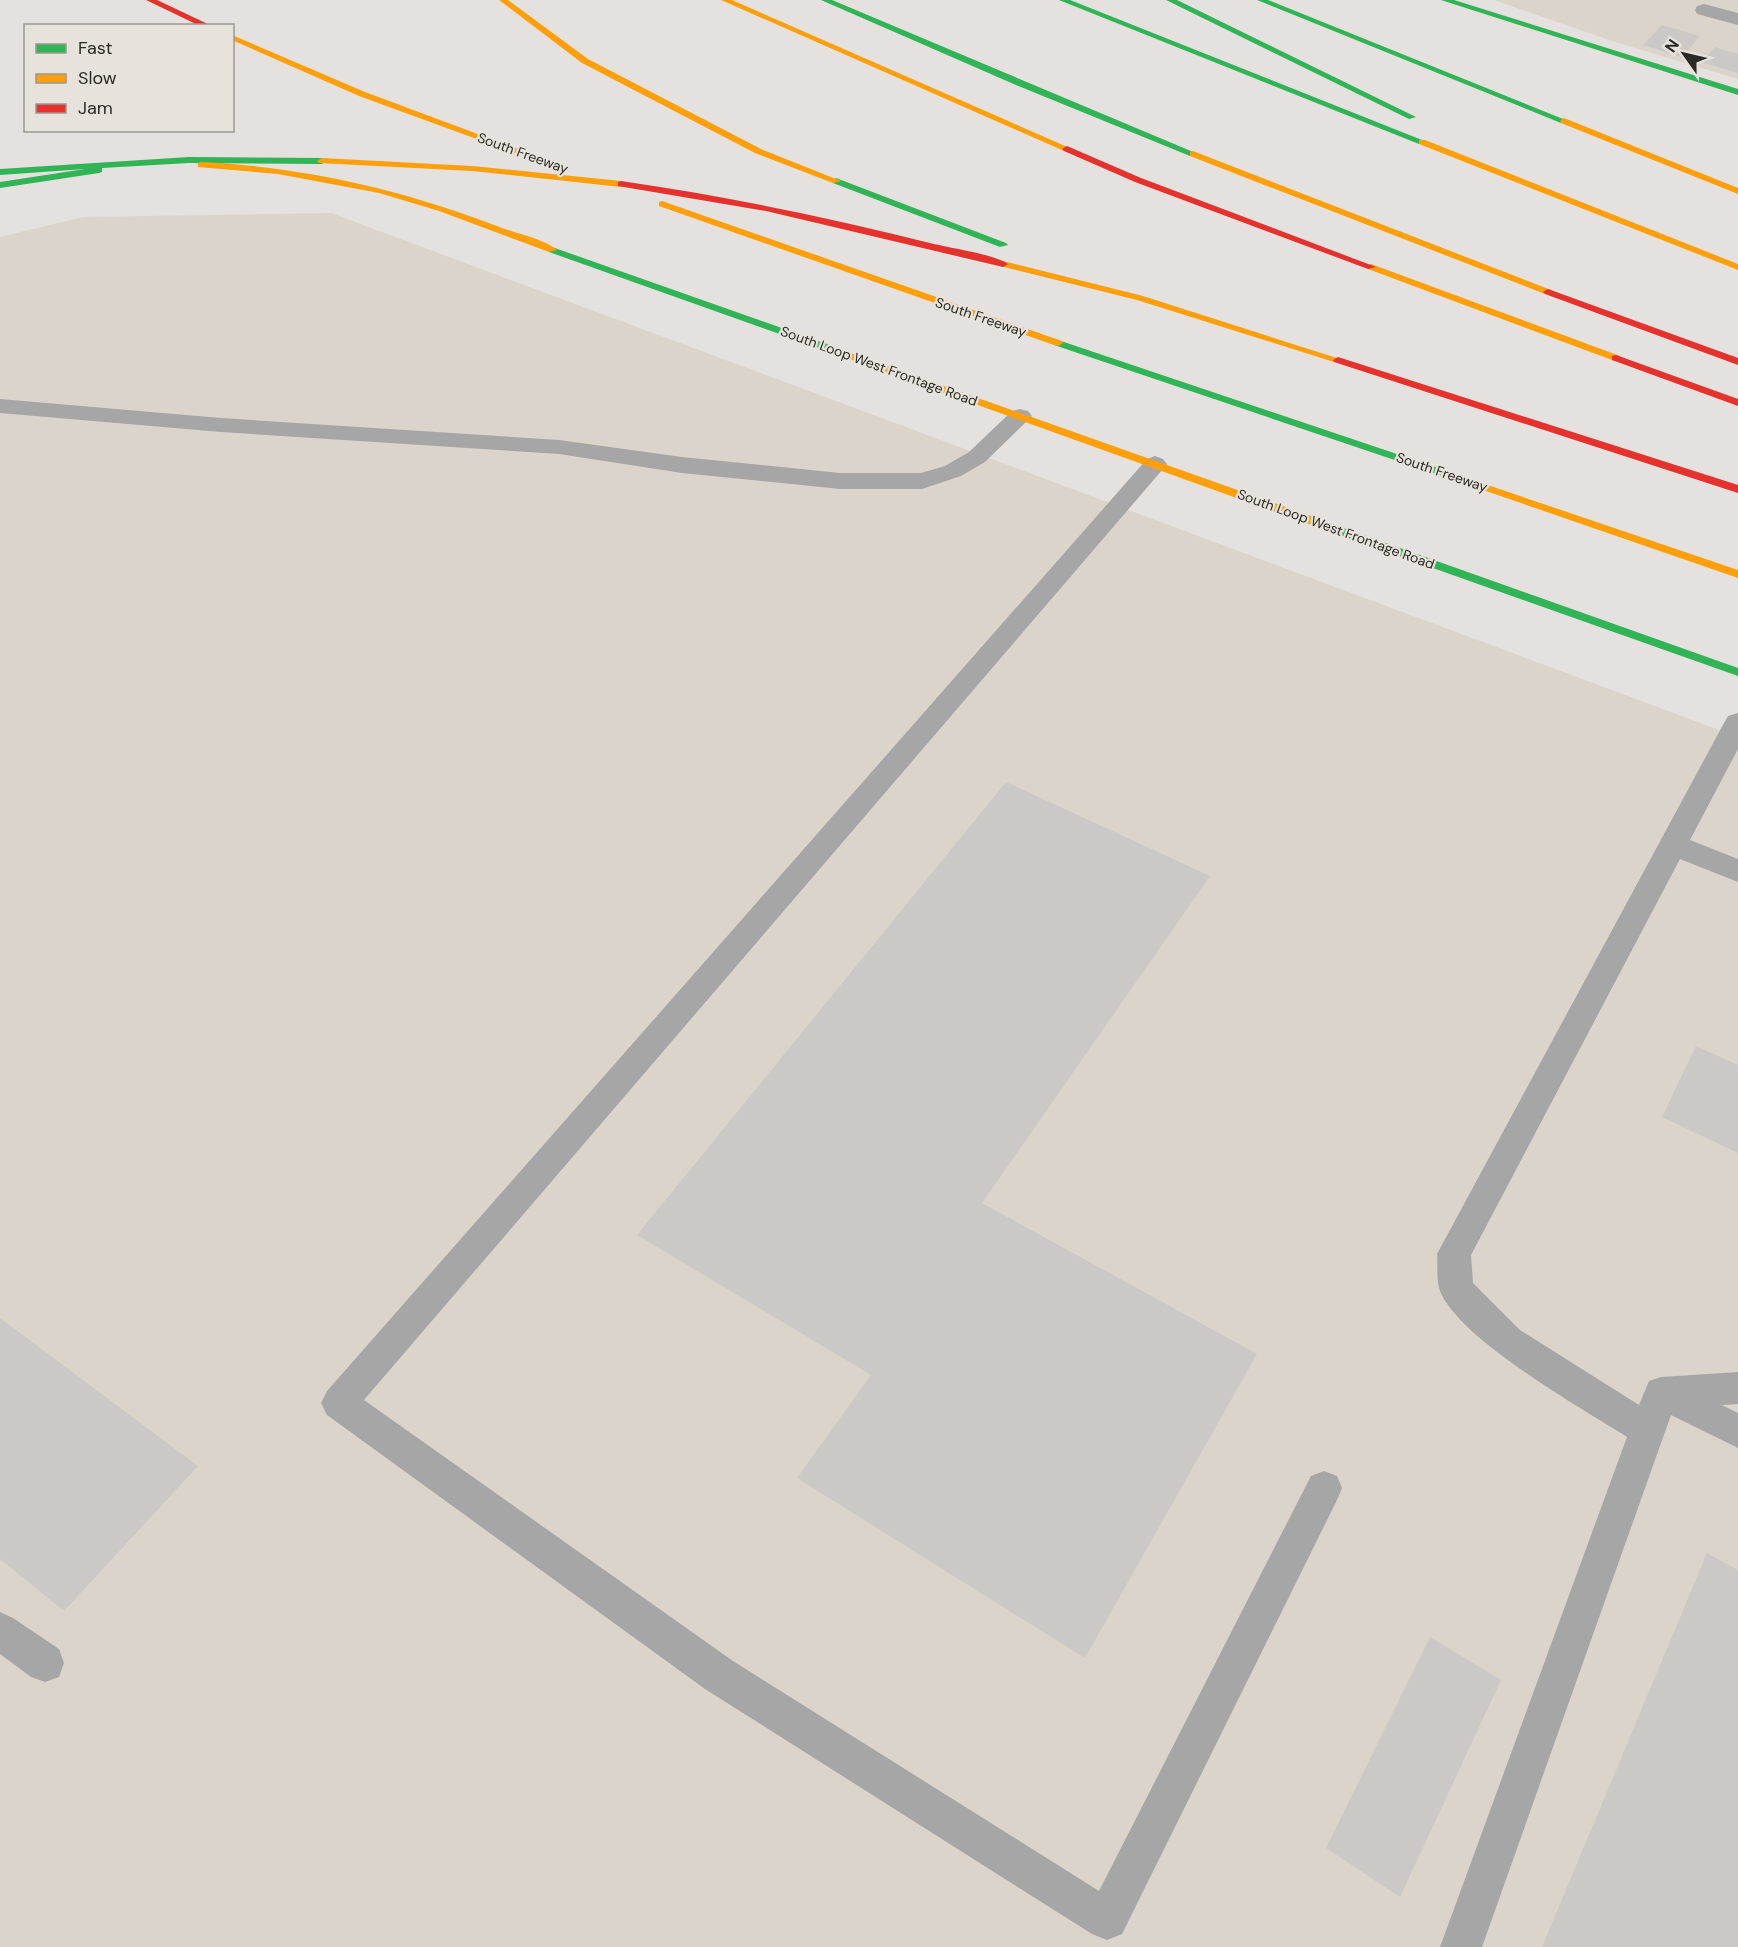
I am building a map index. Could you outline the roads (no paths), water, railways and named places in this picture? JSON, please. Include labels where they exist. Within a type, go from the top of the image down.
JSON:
[{"type":"main road","points":[[150,0],[203,24]]},
{"type":"main road","points":[[503,0],[585,61],[758,152],[1140,298]]},
{"type":"main road","points":[[725,0],[1138,180],[1738,403]]},
{"type":"main road","points":[[825,0],[934,49],[1115,124],[1634,325],[1738,362]]},
{"type":"main road","points":[[1063,0],[1738,267]]},
{"type":"main road","points":[[1170,0],[1318,70],[1420,122]]},
{"type":"main road","points":[[1261,0],[1738,191]]},
{"type":"main road","points":[[1445,0],[1738,92]]},
{"type":"main road","name":"South Freeway","points":[[234,38],[362,94],[865,278],[1738,574]]},
{"type":"main road","points":[[1450,138],[1562,197]]},
{"type":"main road","points":[[0,172],[189,159],[403,162],[548,175],[682,192],[814,217],[1140,298],[1738,489]]},
{"type":"main road","name":"South Loop West Frontage Road","points":[[0,185],[73,172],[154,165],[224,165],[324,177],[407,198],[1738,672]]},
{"type":"lane","points":[[1704,10],[1738,20]]},
{"type":"lane","points":[[0,406],[221,425],[559,447],[682,465],[840,481],[922,481],[953,471],[977,457],[1020,416]]},
{"type":"lane","points":[[1155,464],[339,1403],[719,1675],[1107,1919],[1324,1488]]},
{"type":"lane","points":[[1648,1431],[1508,1341],[1471,1306],[1456,1288],[1454,1254],[1738,723]]},
{"type":"lane","points":[[1673,845],[1738,871]]},
{"type":"lane","points":[[1661,1393],[1738,1388]]},
{"type":"lane","points":[[1461,1947],[1661,1393]]},
{"type":"lane","points":[[1661,1393],[1738,1431]]},
{"type":"lane","points":[[0,1631],[45,1663]]}]
